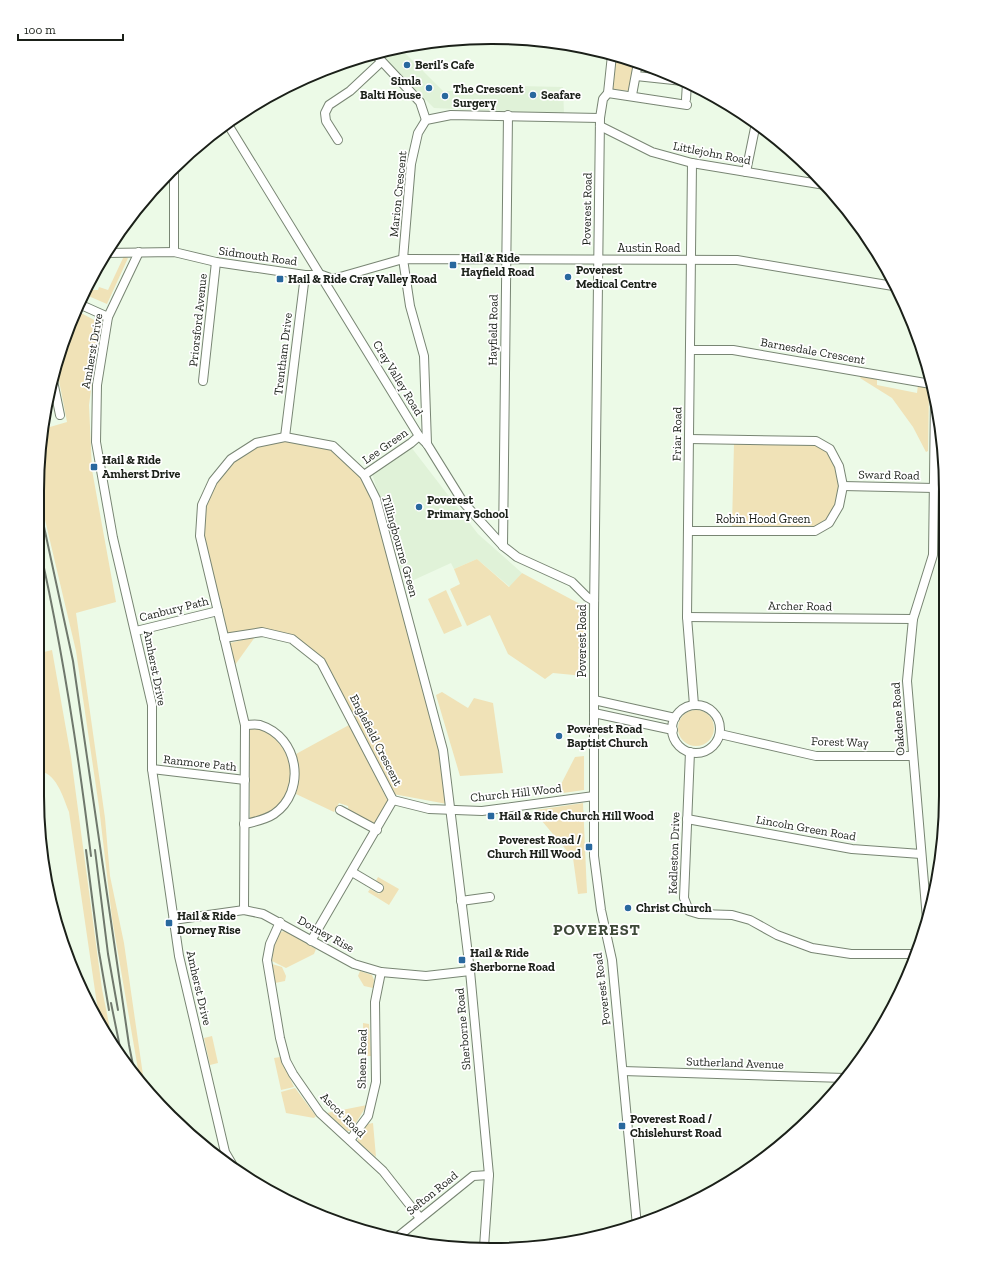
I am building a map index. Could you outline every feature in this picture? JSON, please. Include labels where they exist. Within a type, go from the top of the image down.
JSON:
[{"type":"street","points":[[378,58],[420,102],[426,120],[451,114],[508,115],[600,122]]},
{"type":"street","name":"Poverest Road","points":[[611,60],[608,93],[603,99],[600,122],[594,601],[594,856],[601,910],[612,960],[636,1219]]},
{"type":"street","points":[[338,140],[326,121],[325,113],[329,105],[350,91],[381,62]]},
{"type":"street","points":[[632,95],[637,69]]},
{"type":"street","points":[[636,76],[665,79]]},
{"type":"street","points":[[608,93],[686,102],[687,89]]},
{"type":"street","name":"Hayfield Road","points":[[503,546],[508,115]]},
{"type":"street","name":"Marion Crescent","points":[[426,120],[418,133],[411,164],[403,258],[410,306],[424,356],[427,444]]},
{"type":"street","name":"Littlejohn Road","points":[[600,122],[652,152],[692,163],[816,184]]},
{"type":"street","name":"Cray Valley Road","points":[[230,128],[322,275],[419,436],[427,444],[463,502],[503,546],[518,556],[572,582],[587,597],[594,601]]},
{"type":"street","points":[[746,172],[755,129]]},
{"type":"street","name":"Friar Road","points":[[692,163],[687,617],[694,705]]},
{"type":"street","points":[[174,176],[174,252]]},
{"type":"street","name":"Amherst Drive","points":[[139,252],[108,317],[97,385],[96,442],[113,538],[136,631],[152,705],[152,769],[179,956],[225,1152],[228,1158]]},
{"type":"street","name":"Sidmouth Road","points":[[113,253],[174,252],[216,262],[305,275],[322,275],[333,279],[403,258]]},
{"type":"street","name":"Austin Road","points":[[403,258],[737,260],[888,285]]},
{"type":"street","name":"Priorsford Avenue","points":[[203,381],[216,262]]},
{"type":"street","name":"Trentham Drive","points":[[285,436],[305,275]]},
{"type":"street","points":[[84,306],[108,317]]},
{"type":"street","name":"Barnesdale Crescent","points":[[690,350],[733,350],[926,383]]},
{"type":"street","points":[[55,393],[60,415]]},
{"type":"street","name":"Oakdene Road","points":[[926,904],[907,681],[913,620],[933,555],[934,427]]},
{"type":"street","name":"Tillingbourne Green","points":[[244,910],[245,725],[200,536],[202,504],[213,481],[230,459],[256,443],[285,436],[333,446],[364,475],[376,499],[431,702],[443,750],[451,811]]},
{"type":"street","name":"Lee Green","points":[[364,475],[419,436]]},
{"type":"street","name":"Robin Hood Green","points":[[688,531],[815,531],[829,524],[839,506],[843,486],[839,466],[830,450],[816,441],[689,439]]},
{"type":"street","name":"Sward Road","points":[[843,486],[934,488]]},
{"type":"street","name":"Canbury Path","points":[[136,631],[218,611]]},
{"type":"street","name":"Archer Road","points":[[687,617],[913,620]]},
{"type":"street","name":"Englefield Crescent","points":[[224,638],[262,632],[292,640],[321,662],[394,800],[311,941]]},
{"type":"street","points":[[594,700],[675,718]]},
{"type":"street","points":[[694,705],[708,708],[718,719],[720,734],[712,747],[705,751],[690,752],[678,744],[672,730],[675,718],[686,707],[694,705]]},
{"type":"street","points":[[594,713],[672,730]]},
{"type":"street","points":[[244,824],[260,821],[273,815],[284,805],[291,793],[296,774],[292,754],[279,736],[261,726],[245,725]]},
{"type":"street","name":"Forest Way","points":[[720,734],[816,756],[913,756]]},
{"type":"street","name":"Kedleston Drive","points":[[690,752],[684,898],[689,910],[699,914],[732,915],[750,920],[777,935],[812,948],[851,954],[910,954]]},
{"type":"street","name":"Ranmore Path","points":[[152,769],[244,780]]},
{"type":"street","name":"Church Hill Wood","points":[[394,800],[429,809],[482,811],[594,796]]},
{"type":"street","points":[[340,810],[377,830]]},
{"type":"street","name":"Sherborne Road","points":[[451,811],[470,971],[489,1175],[484,1243]]},
{"type":"street","name":"Lincoln Green Road","points":[[687,819],[852,849],[921,854]]},
{"type":"street","points":[[352,872],[379,888]]},
{"type":"street","points":[[461,901],[490,897]]},
{"type":"street","name":"Dorney Rise","points":[[173,920],[244,910],[262,914],[280,922],[311,941],[354,964],[381,972],[426,976],[470,971]]},
{"type":"street","name":"Ascot Road","points":[[280,922],[270,944],[267,960],[280,1038],[286,1061],[300,1086],[320,1113],[383,1171],[420,1218]]},
{"type":"street","name":"Sheen Road","points":[[350,1140],[368,1116],[376,1082],[375,1002],[381,972]]},
{"type":"street","name":"Sutherland Avenue","points":[[623,1071],[839,1078]]},
{"type":"street","name":"Sefton Road","points":[[401,1233],[473,1176],[489,1175]]},
{"type":"shaded area","points":[[405,53],[443,91],[518,91],[518,86],[563,87],[564,114],[434,108],[383,57]]},
{"type":"shaded area","points":[[614,61],[633,67],[630,91],[611,89]]},
{"type":"shaded area","points":[[124,256],[128,258],[107,304],[89,296],[92,290],[98,290],[99,287],[108,290]]},
{"type":"shaded area","points":[[81,313],[100,323],[89,405],[92,470],[116,602],[76,613],[105,818],[110,876],[124,943],[143,1077],[138,1071],[112,918],[99,807],[76,651],[44,515],[45,462],[49,427],[67,422],[59,378]]},
{"type":"shaded area","points":[[862,375],[877,378],[877,385],[917,393],[918,385],[926,387],[929,399],[928,451],[926,452],[913,427],[892,398],[860,378]]},
{"type":"shaded area","points":[[290,440],[331,449],[355,469],[372,495],[425,687],[434,726],[447,804],[393,794],[321,658],[295,638],[262,629],[225,633],[203,537],[207,499],[216,481],[233,461],[257,446]]},
{"type":"shaded area","points":[[734,443],[810,443],[817,445],[827,452],[834,462],[838,475],[839,489],[837,502],[832,514],[823,523],[812,528],[732,526]]},
{"type":"shaded area","name":"Poverest Primary School","points":[[411,447],[478,534],[522,573],[510,587],[477,559],[454,569],[451,563],[405,584],[372,473]]},
{"type":"shaded area","points":[[477,559],[509,587],[522,573],[580,604],[585,611],[584,676],[553,673],[545,679],[508,654],[490,615],[467,626],[450,589],[460,584],[454,569]]},
{"type":"shaded area","points":[[446,590],[462,626],[444,634],[428,599]]},
{"type":"shaded area","points":[[255,637],[235,665],[230,643]]},
{"type":"shaded area","points":[[52,650],[71,757],[102,989],[110,1029],[97,1007],[69,812],[58,786],[49,775],[44,772],[44,652]]},
{"type":"shaded area","points":[[442,692],[468,708],[474,698],[493,703],[503,773],[460,776],[436,695]]},
{"type":"shaded area","points":[[696,710],[709,715],[714,728],[709,741],[696,746],[683,741],[678,728],[683,715]]},
{"type":"shaded area","points":[[349,725],[388,801],[374,824],[349,813],[348,806],[339,803],[334,812],[296,794],[299,774],[296,754]]},
{"type":"shaded area","points":[[258,728],[270,735],[280,744],[287,755],[291,780],[288,792],[281,803],[271,813],[250,819],[249,729]]},
{"type":"shaded area","points":[[584,756],[584,790],[556,794],[575,757]]},
{"type":"shaded area","points":[[583,803],[587,893],[578,894],[573,858],[537,815],[536,810]]},
{"type":"shaded area","points":[[378,877],[399,889],[389,905],[368,892],[370,889],[379,894],[384,886],[376,881]]},
{"type":"shaded area","points":[[285,931],[316,949],[314,954],[286,968],[272,961],[274,945],[280,932]]},
{"type":"shaded area","points":[[272,964],[282,967],[286,976],[285,981],[275,983]]},
{"type":"shaded area","points":[[360,971],[372,975],[374,980],[373,988],[364,986],[358,976]]},
{"type":"shaded area","points":[[363,1023],[369,1024],[371,1056],[364,1056]]},
{"type":"shaded area","points":[[212,1036],[218,1063],[210,1065],[204,1038]]},
{"type":"shaded area","points":[[280,1057],[294,1087],[281,1090],[274,1058]]},
{"type":"shaded area","points":[[295,1088],[316,1116],[314,1118],[286,1113],[281,1092]]},
{"type":"shaded area","points":[[367,1105],[351,1131],[347,1131],[327,1113]]},
{"type":"shaded area","points":[[373,1123],[376,1157],[358,1142],[358,1137],[368,1124]]},
{"type":"railway","points":[[44,527],[73,661],[133,1063]]},
{"type":"railway","points":[[44,567],[69,698],[91,856]]},
{"type":"railway","points":[[86,850],[99,952],[109,1010]]},
{"type":"railway","points":[[95,850],[108,954],[118,1010]]},
{"type":"railway","points":[[111,1003],[119,1045]]},
{"type":"place","name":"Beril’s Cafe","points":[[407,65]]},
{"type":"place","name":"Simla Balti House","points":[[429,88]]},
{"type":"place","name":"Seafare","points":[[533,95]]},
{"type":"place","name":"The Crescent Surgery","points":[[445,96]]},
{"type":"place","name":"Hail & Ride Hayfield Road","points":[[453,265]]},
{"type":"place","name":"Poverest Medical Centre","points":[[568,277]]},
{"type":"place","name":"Hail & Ride Cray Valley Road","points":[[280,279]]},
{"type":"place","name":"Hail & Ride Amherst Drive","points":[[94,467]]},
{"type":"place","name":"Poverest Primary School","points":[[419,507]]},
{"type":"place","name":"Poverest Road Baptist Church","points":[[559,736]]},
{"type":"place","name":"Hail & Ride Church Hill Wood","points":[[491,816]]},
{"type":"place","name":"Poverest Road / Church Hill Wood","points":[[589,847]]},
{"type":"place","name":"Christ Church","points":[[628,908]]},
{"type":"place","name":"Hail & Ride Dorney Rise","points":[[169,923]]},
{"type":"place","name":"Hail & Ride Sherborne Road","points":[[462,960]]},
{"type":"place","name":"Poverest Road / Chislehurst Road","points":[[622,1126]]},
{"type":"district","name":"POVEREST","points":[[597,929]]}]
